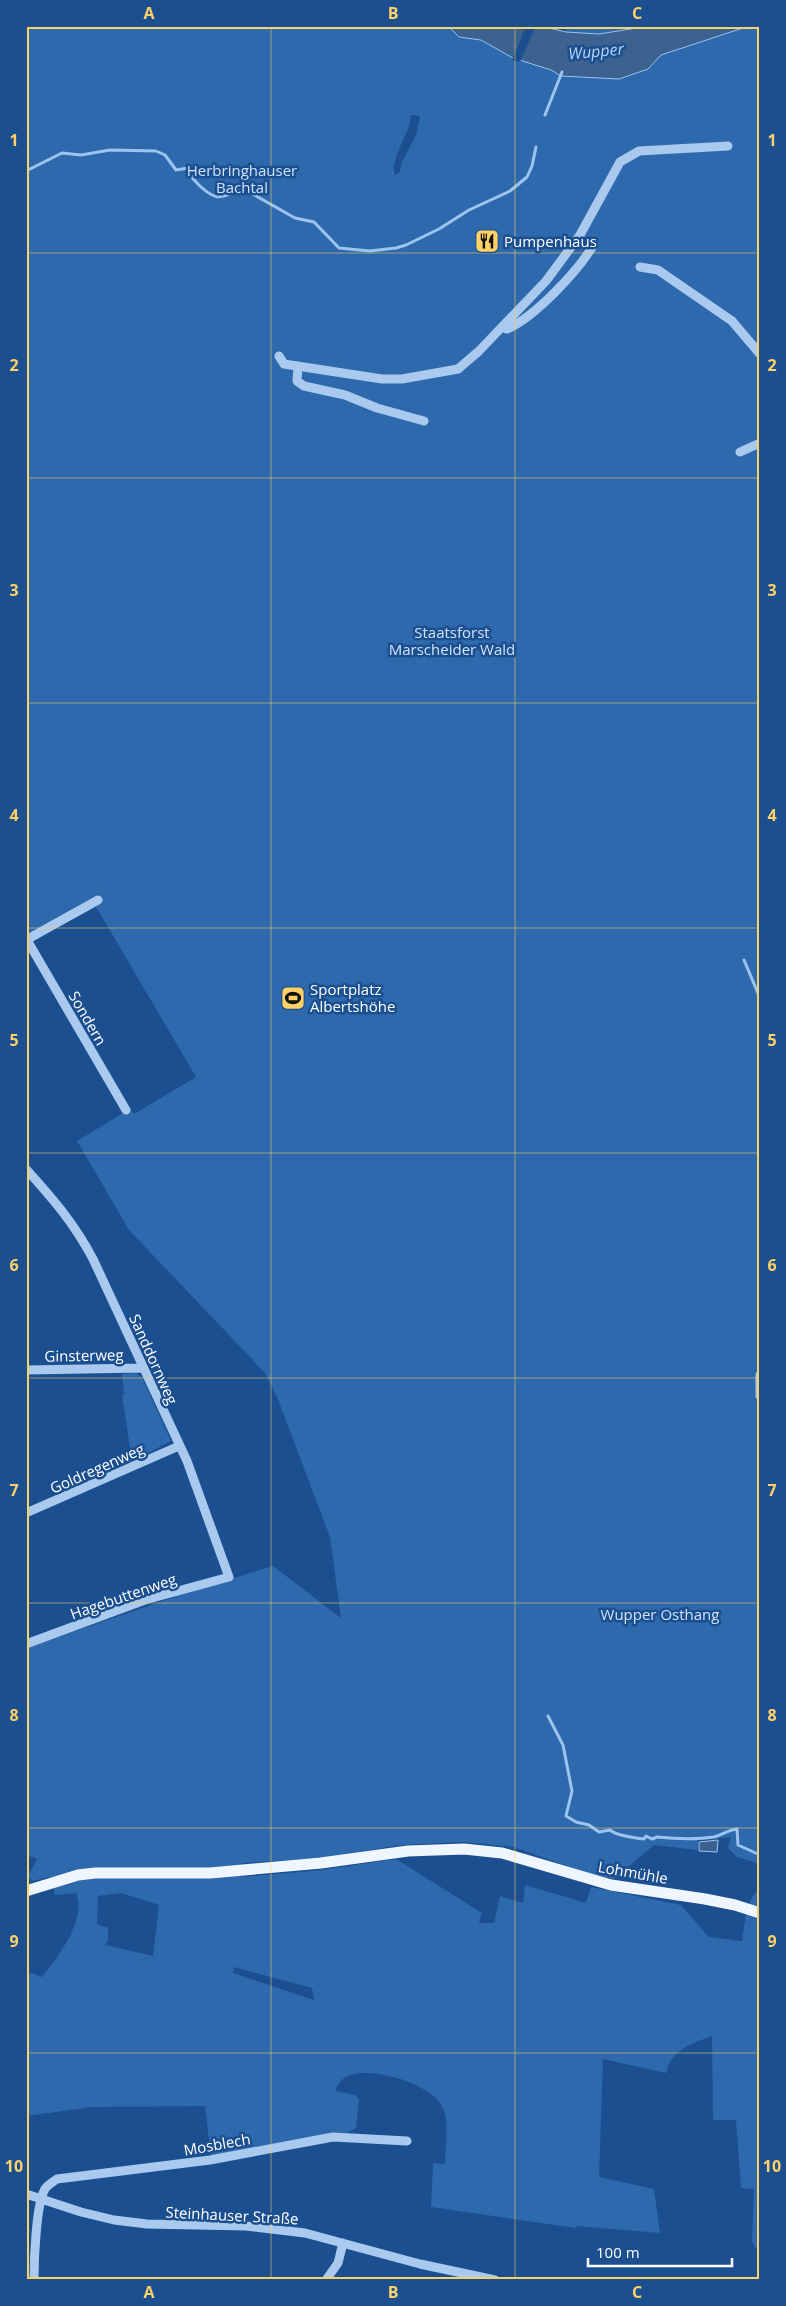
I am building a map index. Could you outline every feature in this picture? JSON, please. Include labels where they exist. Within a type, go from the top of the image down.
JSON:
[{"type":"main road","name":"Lohmühle","points":[[26,1890],[52,1882],[95,1873],[210,1872],[321,1864],[438,1848],[502,1852],[611,1885],[705,1899],[735,1905],[760,1913]]},
{"type":"street","points":[[279,356],[284,364],[382,379],[402,379],[458,369],[479,351],[546,281],[580,235],[620,162],[640,151],[728,146]]},
{"type":"street","points":[[502,327],[507,329],[526,317],[584,261],[594,244]]},
{"type":"street","points":[[640,267],[658,270],[732,321],[760,354]]},
{"type":"street","points":[[298,366],[297,380],[304,386],[345,394],[376,408],[424,421]]},
{"type":"street","points":[[740,452],[760,443]]},
{"type":"street","name":"Sondern","points":[[98,900],[27,940],[126,1110]]},
{"type":"street","name":"Sanddornweg","points":[[26,1170],[64,1212],[80,1234],[179,1446],[229,1577]]},
{"type":"street","name":"Ginsterweg","points":[[26,1370],[143,1368]]},
{"type":"street","points":[[760,1375],[760,1396]]},
{"type":"street","name":"Goldregenweg","points":[[26,1513],[179,1446]]},
{"type":"street","name":"Hagebuttenweg","points":[[26,1644],[144,1600],[229,1577]]},
{"type":"street","name":"Mosblech","points":[[41,2199],[44,2189],[50,2184],[67,2177],[171,2166],[333,2137],[407,2141]]},
{"type":"street","name":"Steinhauser Straße","points":[[26,2194],[97,2217],[147,2224],[270,2228],[305,2233],[420,2264],[495,2280]]},
{"type":"street","points":[[34,2280],[34,2260],[41,2199]]},
{"type":"street","points":[[326,2280],[338,2263],[343,2243]]},
{"type":"green space","name":"Staatsforst Marscheider Wald","points":[[26,26],[448,26],[459,37],[481,40],[513,58],[551,70],[561,76],[648,69],[661,55],[749,26],[760,26],[760,1864],[737,1857],[728,1848],[731,1837],[698,1840],[697,1850],[654,1845],[614,1879],[583,1872],[514,1847],[464,1842],[400,1845],[321,1858],[242,1863],[241,1877],[322,1870],[396,1859],[482,1913],[479,1923],[494,1923],[500,1896],[523,1903],[525,1885],[586,1903],[591,1887],[681,1905],[709,1937],[742,1941],[748,1906],[760,1888],[760,2249],[756,2249],[752,2241],[754,2189],[741,2188],[736,2120],[713,2120],[712,2036],[683,2048],[673,2058],[666,2073],[603,2059],[599,2177],[654,2189],[660,2233],[576,2226],[576,2228],[431,2207],[433,2163],[445,2164],[446,2119],[444,2112],[435,2097],[422,2088],[388,2076],[370,2073],[354,2074],[342,2080],[336,2091],[355,2095],[359,2099],[356,2128],[347,2133],[292,2140],[211,2157],[205,2106],[93,2107],[26,2116],[26,1971],[42,1977],[49,1969],[63,1948],[74,1926],[78,1914],[78,1903],[76,1893],[55,1895],[50,1877],[32,1881],[28,1876],[37,1859],[26,1855],[26,1648],[201,1588],[273,1566],[341,1618],[330,1537],[277,1397],[265,1373],[129,1230],[77,1141],[123,1113],[131,1110],[134,1114],[196,1077],[95,905],[94,897],[26,935]],"holes":[[[411,115],[420,116],[416,135],[401,164],[400,172],[395,175],[394,169],[397,154],[408,129]],[[121,1893],[159,1905],[153,1956],[105,1945],[108,1941],[108,1928],[97,1924],[98,1896]],[[234,1967],[312,1988],[314,2000],[233,1973]]]},
{"type":"green space","points":[[567,26],[650,26],[599,34],[566,32]]},
{"type":"green space","points":[[136,1373],[142,1377],[171,1441],[127,1464],[125,1456],[130,1448],[122,1395],[124,1394],[122,1374]]},
{"type":"water","name":"Wupper","points":[[448,26],[541,26],[566,32],[599,34],[650,26],[749,26],[661,55],[648,69],[619,79],[561,76],[551,70],[513,58],[481,40],[459,37]]},
{"type":"water","points":[[718,1840],[717,1852],[699,1851],[699,1842]]},
{"type":"pier","points":[[526,26],[536,26],[520,62],[512,60]]},
{"type":"waterway","points":[[545,115],[562,72]]},
{"type":"waterway","points":[[26,171],[62,153],[81,155],[110,150],[156,151],[165,155],[176,170],[188,168],[195,181],[207,192],[217,197],[244,189],[295,218],[314,222],[339,248],[370,251],[406,245],[439,229],[469,210],[510,191],[527,177],[532,166],[536,147]]},
{"type":"waterway","points":[[744,960],[760,998]]},
{"type":"waterway","points":[[548,1716],[563,1745],[572,1791],[566,1816],[576,1822],[589,1825],[599,1832],[610,1830],[621,1835],[644,1839],[646,1836],[652,1839],[657,1837],[707,1838],[737,1829],[738,1845],[760,1855]]},
{"type":"place","name":"Pumpenhaus","points":[[487,241]]},
{"type":"place","name":"Sportplatz Albertshöhe","points":[[293,998]]},
{"type":"park label","name":"Herbringhauser Bachtal","points":[[242,178]]},
{"type":"park label","name":"Wupper Osthang","points":[[660,1614]]}]
